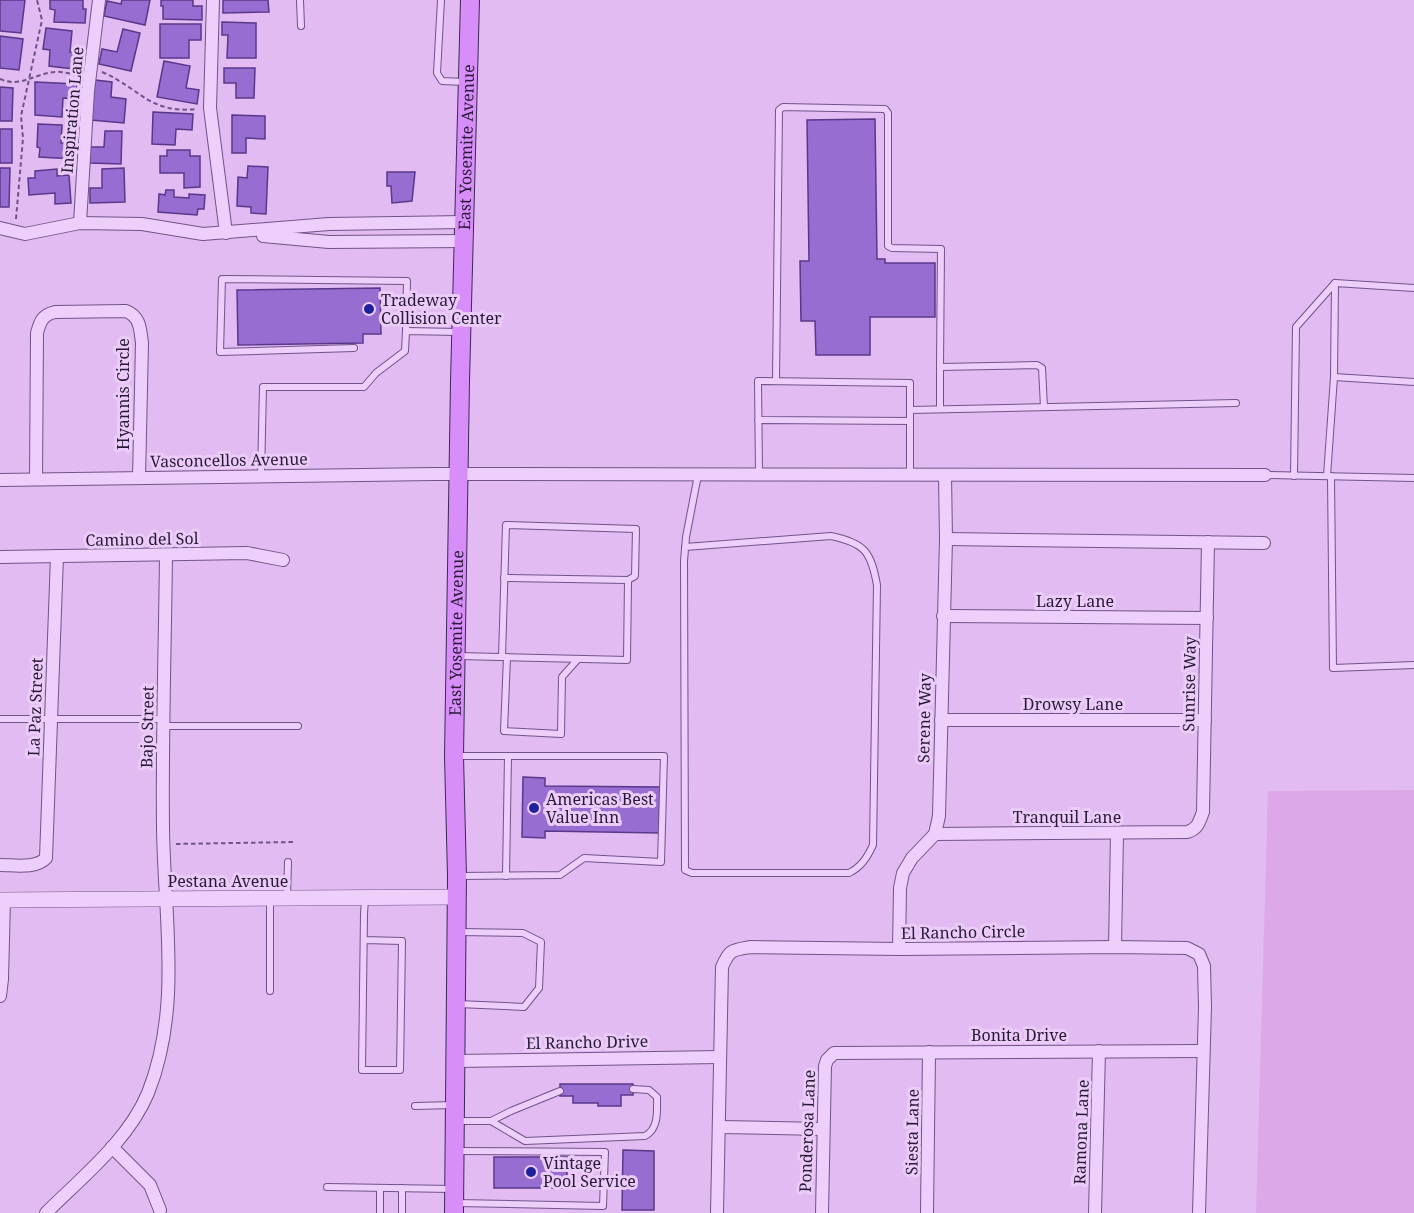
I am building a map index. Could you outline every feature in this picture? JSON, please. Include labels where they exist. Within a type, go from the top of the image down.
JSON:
[{"type":"main road","name":"East Yosemite Avenue","points":[[454,1202],[457,876],[454,756],[470,0]]},
{"type":"street","name":"Inspiration Lane","points":[[80,223],[90,73],[99,0]]},
{"type":"street","points":[[213,0],[210,108],[226,232]]},
{"type":"street","points":[[0,228],[18,234],[42,232],[80,223],[142,224],[203,234],[329,224],[465,232]]},
{"type":"street","points":[[226,232],[329,242],[465,232]]},
{"type":"street","name":"Hyannis Circle","points":[[36,479],[38,333],[41,320],[55,312],[126,311],[132,313],[139,323],[142,343],[139,478]]},
{"type":"street","name":"Vasconcellos Avenue","points":[[0,480],[459,474],[1265,475]]},
{"type":"street","name":"Serene Way","points":[[935,834],[939,816],[946,539],[945,475]]},
{"type":"street","points":[[946,539],[1264,543]]},
{"type":"street","name":"Sunrise Way","points":[[1198,826],[1203,812],[1208,542]]},
{"type":"street","name":"Camino del Sol","points":[[0,557],[247,553],[283,560]]},
{"type":"street","name":"Bajo Street","points":[[46,1213],[127,1130],[147,1095],[159,1062],[165,1031],[169,976],[163,828],[166,555]]},
{"type":"street","name":"La Paz Street","points":[[0,865],[34,865],[42,863],[46,858],[57,556]]},
{"type":"street","name":"Lazy Lane","points":[[943,616],[1207,618]]},
{"type":"street","name":"Drowsy Lane","points":[[941,720],[1205,720]]},
{"type":"street","name":"Tranquil Lane","points":[[935,834],[1187,832],[1198,826]]},
{"type":"street","points":[[1115,947],[1117,833]]},
{"type":"street","points":[[899,949],[900,888],[903,873],[912,858],[935,834]]},
{"type":"street","name":"Pestana Avenue","points":[[2,900],[165,898],[287,900],[456,897]]},
{"type":"street","points":[[0,996],[2,900]]},
{"type":"street","name":"El Rancho Circle","points":[[717,1213],[722,967],[728,954],[733,950],[751,947],[899,949],[1115,947],[1187,948],[1199,954],[1204,966],[1205,1007],[1199,1213]]},
{"type":"street","name":"Ramona Lane","points":[[1095,1213],[1099,1051]]},
{"type":"street","name":"Bonita Drive","points":[[834,1053],[1203,1051]]},
{"type":"street","name":"Siesta Lane","points":[[927,1213],[929,1052]]},
{"type":"street","name":"Ponderosa Lane","points":[[822,1213],[825,1066],[834,1053]]},
{"type":"street","name":"El Rancho Drive","points":[[455,1061],[720,1057]]},
{"type":"street","points":[[720,1127],[822,1129]]},
{"type":"street","points":[[112,1147],[150,1185],[159,1210]]},
{"type":"lane","points":[[300,0],[301,26]]},
{"type":"lane","points":[[441,0],[437,73],[442,81],[469,83]]},
{"type":"lane","points":[[776,381],[779,110],[783,107],[885,109],[888,113],[888,246],[941,249],[940,410]]},
{"type":"lane","points":[[261,476],[263,387],[364,387],[376,373],[405,351],[407,281],[222,279],[220,352],[354,348]]},
{"type":"lane","points":[[1335,283],[1414,288]]},
{"type":"lane","points":[[1335,283],[1334,377],[1329,476],[1333,668],[1414,665]]},
{"type":"lane","points":[[1294,476],[1296,327],[1335,283]]},
{"type":"lane","points":[[406,331],[462,332]]},
{"type":"lane","points":[[940,367],[1037,365],[1042,369],[1044,407]]},
{"type":"lane","points":[[1334,377],[1414,382]]},
{"type":"lane","points":[[759,475],[758,381],[910,383],[910,475]]},
{"type":"lane","points":[[910,410],[1236,403]]},
{"type":"lane","points":[[758,420],[910,420]]},
{"type":"lane","points":[[685,547],[831,536],[853,541],[866,552],[874,568],[877,585],[873,845],[867,858],[858,868],[849,873],[692,873],[685,870],[685,547],[698,475]]},
{"type":"lane","points":[[1265,475],[1414,478]]},
{"type":"lane","points":[[504,578],[628,580],[635,576],[636,530],[506,525],[504,578],[504,731],[561,734],[562,678],[578,659]]},
{"type":"lane","points":[[456,656],[627,660],[628,580]]},
{"type":"lane","points":[[0,719],[52,718],[298,726]]},
{"type":"lane","points":[[454,756],[664,756],[661,862],[584,858],[560,875],[457,876]]},
{"type":"lane","points":[[506,876],[508,756]]},
{"type":"lane","points":[[287,900],[288,862]]},
{"type":"lane","points":[[364,940],[402,941],[400,1070],[362,1071],[364,940],[365,898]]},
{"type":"lane","points":[[270,900],[270,991]]},
{"type":"lane","points":[[455,1004],[524,1007],[539,988],[541,942],[523,933],[456,932]]},
{"type":"lane","points":[[415,1106],[491,1121],[525,1141],[645,1136],[650,1134],[656,1121],[657,1097],[649,1090],[633,1089]]},
{"type":"lane","points":[[491,1121],[560,1091]]},
{"type":"lane","points":[[327,1187],[402,1188],[454,1202],[603,1206],[605,1152],[454,1151]]},
{"type":"lane","points":[[380,1188],[380,1213]]},
{"type":"lane","points":[[402,1188],[402,1213]]},
{"type":"path","points":[[18,234],[17,204],[23,138],[21,116],[42,20],[37,0]]},
{"type":"path","points":[[0,79],[9,83],[22,82],[30,77],[56,72],[90,73],[116,78],[151,103],[167,108],[188,110],[210,108]]},
{"type":"path","points":[[174,844],[294,842]]},
{"type":"shaded area","points":[[1414,790],[1414,1213],[1256,1213],[1268,791]]},
{"type":"building","points":[[0,0],[25,0],[21,33],[0,31]]},
{"type":"building","points":[[50,0],[83,0],[83,9],[86,9],[85,23],[54,22],[55,10],[50,9]]},
{"type":"building","points":[[122,0],[150,0],[145,25],[104,16],[107,1],[121,4]]},
{"type":"building","points":[[161,0],[193,0],[193,6],[202,6],[202,20],[163,19]]},
{"type":"building","points":[[223,0],[268,0],[269,12],[223,13]]},
{"type":"building","points":[[222,22],[256,23],[256,58],[227,58],[228,35],[222,35]]},
{"type":"building","points":[[160,24],[201,24],[201,40],[189,40],[189,58],[160,58]]},
{"type":"building","points":[[46,28],[72,31],[70,52],[83,54],[81,70],[49,66],[50,50],[43,49]]},
{"type":"building","points":[[123,29],[140,33],[131,71],[99,64],[102,49],[117,52]]},
{"type":"building","points":[[0,36],[23,39],[19,70],[0,68]]},
{"type":"building","points":[[164,61],[190,66],[186,88],[199,90],[197,104],[157,97]]},
{"type":"building","points":[[224,68],[255,68],[254,98],[236,98],[236,83],[224,83]]},
{"type":"building","points":[[95,80],[112,82],[111,97],[126,99],[124,123],[91,120]]},
{"type":"building","points":[[35,82],[77,84],[76,99],[63,98],[62,117],[35,115]]},
{"type":"building","points":[[0,87],[13,88],[12,121],[0,121]]},
{"type":"building","points":[[153,112],[193,114],[192,130],[176,129],[175,145],[152,144]]},
{"type":"building","points":[[232,115],[265,116],[265,139],[246,138],[246,153],[232,153]]},
{"type":"building","points":[[875,119],[877,259],[885,259],[885,263],[935,263],[935,317],[870,317],[870,355],[816,355],[815,321],[801,321],[800,261],[809,261],[807,120]]},
{"type":"building","points":[[38,124],[62,125],[61,143],[73,144],[73,159],[39,157]]},
{"type":"building","points":[[0,129],[12,129],[12,163],[0,163]]},
{"type":"building","points":[[105,131],[122,131],[121,164],[89,163],[90,147],[104,147]]},
{"type":"building","points":[[167,150],[190,150],[190,156],[200,156],[200,187],[184,188],[184,173],[160,173],[160,156],[167,156]]},
{"type":"building","points":[[248,166],[268,167],[266,214],[251,213],[251,207],[237,206],[238,177],[247,178]]},
{"type":"building","points":[[0,168],[10,168],[9,207],[0,207]]},
{"type":"building","points":[[124,168],[125,202],[90,203],[90,188],[102,188],[102,169]]},
{"type":"building","points":[[57,169],[57,176],[69,175],[71,203],[55,204],[55,193],[29,195],[28,178],[35,178],[35,171]]},
{"type":"building","points":[[387,172],[415,172],[412,201],[392,203],[391,186],[387,186]]},
{"type":"building","points":[[166,190],[174,190],[174,197],[189,198],[189,194],[205,195],[204,209],[198,209],[197,215],[158,212],[159,194],[165,195]]},
{"type":"building","points":[[380,288],[381,334],[363,334],[363,343],[238,345],[237,290]]},
{"type":"building","points":[[523,777],[545,778],[545,786],[660,787],[659,833],[545,831],[545,838],[522,837]]},
{"type":"building","points":[[560,1084],[633,1084],[633,1095],[621,1095],[621,1106],[573,1103],[573,1096],[560,1096]]},
{"type":"building","points":[[623,1150],[654,1151],[654,1210],[622,1210]]},
{"type":"building","name":"Vintage Pool Service","points":[[494,1157],[567,1157],[567,1188],[494,1188]]},
{"type":"place","name":"Tradeway Collision Center","points":[[369,309]]},
{"type":"place","name":"Americas Best Value Inn","points":[[534,808]]},
{"type":"place","name":"Vintage Pool Service","points":[[531,1172]]}]
